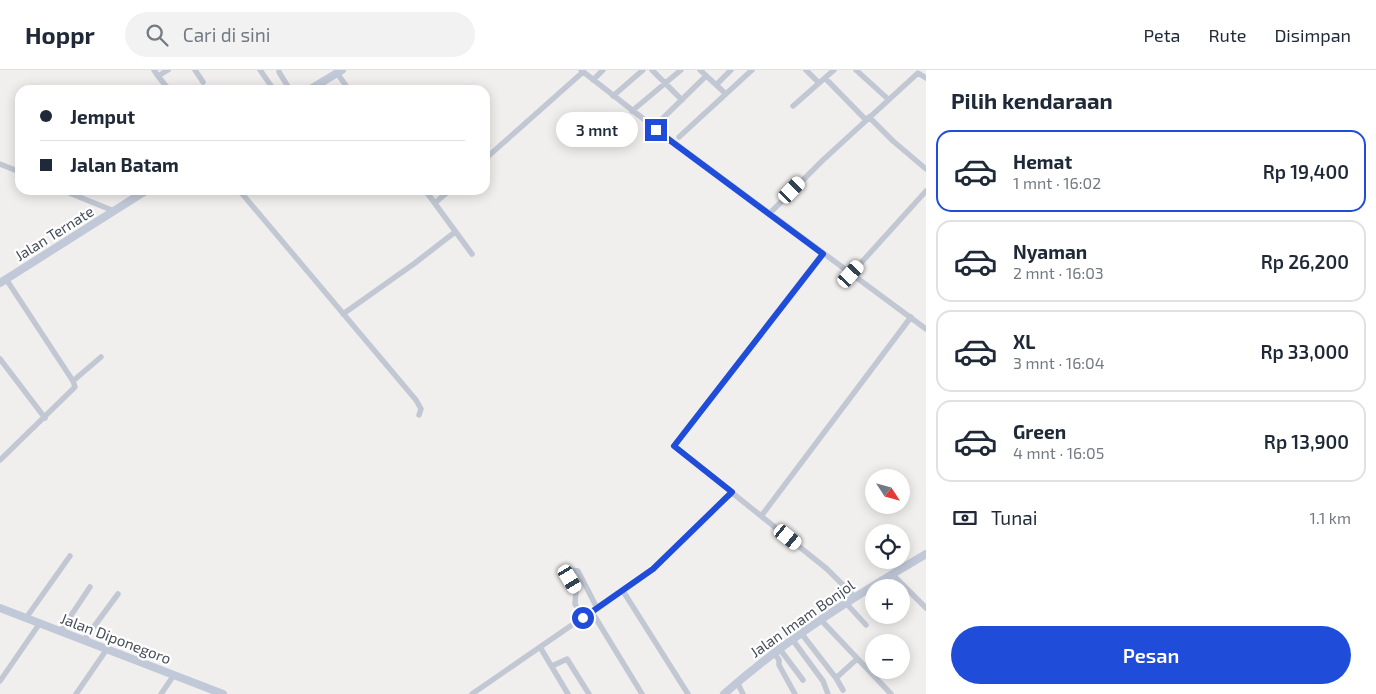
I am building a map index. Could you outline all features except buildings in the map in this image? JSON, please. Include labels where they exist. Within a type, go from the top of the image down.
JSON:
[{"type":"main road","points":[[318,85],[339,72]]},
{"type":"main road","name":"Jalan Ternate","points":[[3,281],[140,195]]},
{"type":"main road","name":"Jalan Imam Bonjol","points":[[724,694],[777,650],[820,619],[854,596],[926,554]]},
{"type":"main road","name":"Jalan Diponegoro","points":[[0,608],[223,694]]},
{"type":"street","points":[[154,70],[165,85]]},
{"type":"street","points":[[158,76],[168,70]]},
{"type":"street","points":[[194,70],[203,82]]},
{"type":"street","points":[[260,70],[270,85]]},
{"type":"street","points":[[593,80],[603,70]]},
{"type":"street","points":[[613,96],[643,70]]},
{"type":"street","points":[[652,70],[682,100]]},
{"type":"street","points":[[632,111],[681,70]]},
{"type":"street","points":[[700,70],[707,74],[726,94]]},
{"type":"street","points":[[716,85],[731,70]]},
{"type":"street","points":[[679,136],[752,70]]},
{"type":"street","points":[[806,70],[819,83]]},
{"type":"street","points":[[793,106],[834,70]]},
{"type":"street","points":[[856,70],[888,99]]},
{"type":"street","points":[[490,154],[582,71],[683,150],[926,329]]},
{"type":"street","points":[[770,214],[867,118],[919,71],[926,78]]},
{"type":"street","points":[[279,72],[287,85]]},
{"type":"street","points":[[339,72],[346,85]]},
{"type":"street","points":[[659,122],[707,74]]},
{"type":"street","points":[[824,78],[893,142],[926,169]]},
{"type":"street","points":[[0,164],[15,170]]},
{"type":"street","points":[[851,274],[926,191]]},
{"type":"street","points":[[74,195],[114,211]]},
{"type":"street","points":[[243,195],[416,400],[421,409],[419,415]]},
{"type":"street","points":[[429,195],[472,254]]},
{"type":"street","points":[[435,203],[444,195]]},
{"type":"street","points":[[343,314],[455,232]]},
{"type":"street","points":[[823,254],[674,446],[827,569],[854,596]]},
{"type":"street","points":[[0,460],[73,391],[74,381],[3,281]]},
{"type":"street","points":[[762,516],[911,318]]},
{"type":"street","points":[[74,381],[101,357]]},
{"type":"street","points":[[0,359],[44,418]]},
{"type":"street","points":[[472,694],[653,569],[732,492]]},
{"type":"street","points":[[26,618],[70,556]]},
{"type":"street","points":[[583,618],[575,604],[576,591],[568,575],[570,570],[578,571],[595,610],[642,694]]},
{"type":"street","points":[[892,574],[926,608]]},
{"type":"street","points":[[60,632],[90,588]]},
{"type":"street","points":[[623,591],[688,694]]},
{"type":"street","points":[[84,640],[118,594]]},
{"type":"street","points":[[845,602],[866,625]]},
{"type":"street","points":[[820,619],[891,694]]},
{"type":"street","points":[[0,681],[40,623]]},
{"type":"street","points":[[801,633],[843,690]]},
{"type":"street","points":[[792,639],[823,681],[828,694]]},
{"type":"street","points":[[540,647],[568,694]]},
{"type":"street","points":[[76,694],[107,649]]},
{"type":"street","points":[[777,650],[803,680]]},
{"type":"street","points":[[777,650],[780,661],[778,665],[796,694]]},
{"type":"street","points":[[552,666],[567,659],[589,694]]},
{"type":"street","points":[[836,678],[857,659]]},
{"type":"street","points":[[162,694],[174,675]]},
{"type":"street","points":[[737,682],[743,694]]},
{"type":"route","points":[[583,618],[653,569],[732,492],[674,446],[823,254],[656,130]]}]
